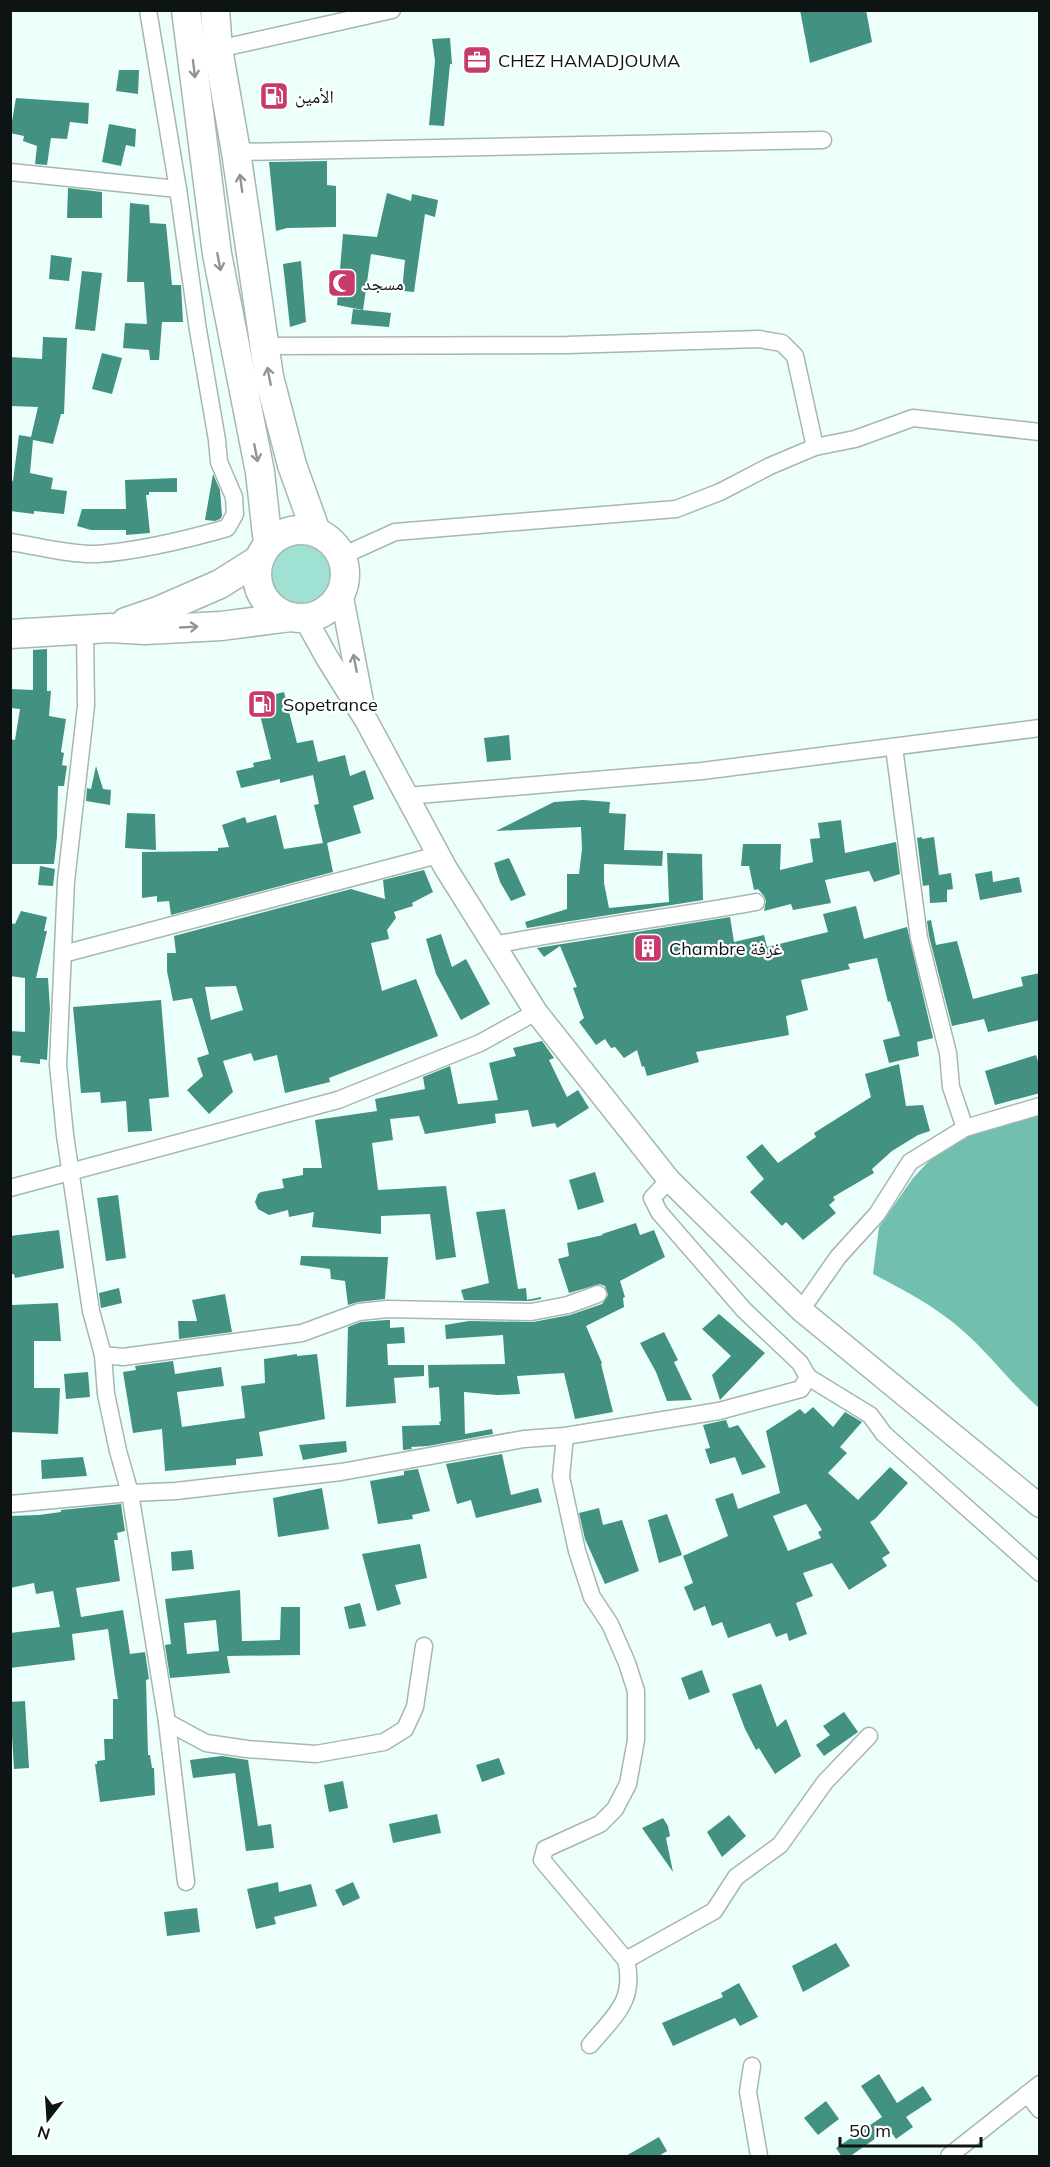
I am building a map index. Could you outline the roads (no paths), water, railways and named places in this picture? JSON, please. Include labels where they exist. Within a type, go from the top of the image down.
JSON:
[{"type":"highway","points":[[186,10],[217,254],[260,472],[263,552],[256,574],[259,589],[266,602],[277,611],[298,617]]},
{"type":"highway","points":[[215,10],[218,49],[236,152],[269,377],[292,465],[316,532]]},
{"type":"highway","points":[[10,634],[221,626],[316,615],[335,602],[341,592],[345,574],[342,556],[335,546],[316,532],[290,531],[278,536],[263,552],[220,584],[158,611],[97,629]]},
{"type":"main road","points":[[341,592],[366,720]]},
{"type":"main road","points":[[298,617],[326,656],[366,720],[438,855],[536,1012],[669,1180],[801,1310],[1040,1506]]},
{"type":"street","points":[[10,542],[95,554],[164,545],[227,528],[236,514],[234,497],[219,462],[178,189],[148,10]]},
{"type":"street","points":[[218,49],[392,10]]},
{"type":"street","points":[[236,152],[824,140]]},
{"type":"street","points":[[10,172],[178,189]]},
{"type":"street","points":[[264,346],[567,345],[759,339],[782,343],[795,356],[815,447]]},
{"type":"street","points":[[342,556],[396,532],[676,509],[720,492],[815,447],[855,439],[912,418],[1040,432]]},
{"type":"street","points":[[97,629],[66,880],[58,1065],[70,1172],[92,1311],[103,1355],[106,1394],[130,1493],[167,1722],[186,1882]]},
{"type":"street","points":[[406,796],[702,771],[1040,728]]},
{"type":"street","points":[[894,747],[919,938],[948,1053],[951,1087],[965,1128]]},
{"type":"street","points":[[63,954],[438,855]]},
{"type":"street","points":[[494,945],[549,934],[674,917],[756,902]]},
{"type":"street","points":[[10,1188],[338,1100],[480,1043],[536,1012]]},
{"type":"street","points":[[801,1310],[838,1257],[877,1214],[910,1162],[965,1128],[1040,1106]]},
{"type":"street","points":[[669,1180],[652,1198],[658,1212],[744,1310],[800,1363],[808,1377],[870,1415],[884,1434],[1040,1573]]},
{"type":"street","points":[[103,1355],[123,1356],[302,1333],[359,1312],[387,1309],[531,1312],[568,1305],[598,1294]]},
{"type":"street","points":[[10,1504],[176,1491],[341,1472],[524,1440],[565,1436],[719,1411],[801,1389],[808,1377]]},
{"type":"street","points":[[565,1436],[561,1477],[577,1551],[592,1597],[610,1624],[636,1691],[636,1740],[628,1784],[615,1809],[600,1824],[545,1850],[542,1860],[626,1960],[629,1974],[626,2002],[590,2045]]},
{"type":"street","points":[[167,1722],[206,1743],[247,1749],[316,1754],[384,1743],[405,1729],[415,1707],[424,1646]]},
{"type":"street","points":[[626,1960],[714,1911],[736,1877],[780,1845],[825,1782],[869,1736]]},
{"type":"street","points":[[752,2066],[748,2092],[759,2157]]},
{"type":"street","points":[[949,2157],[1033,2089],[1040,2110]]},
{"type":"place","name":"CHEZ HAMADJOUMA","points":[[477,60]]},
{"type":"place","name":"الأمين","points":[[274,96]]},
{"type":"place","name":"مسجد","points":[[342,283]]},
{"type":"place","name":"Sopetrance","points":[[262,704]]},
{"type":"place","name":"Chambre غرفة","points":[[648,948]]}]
